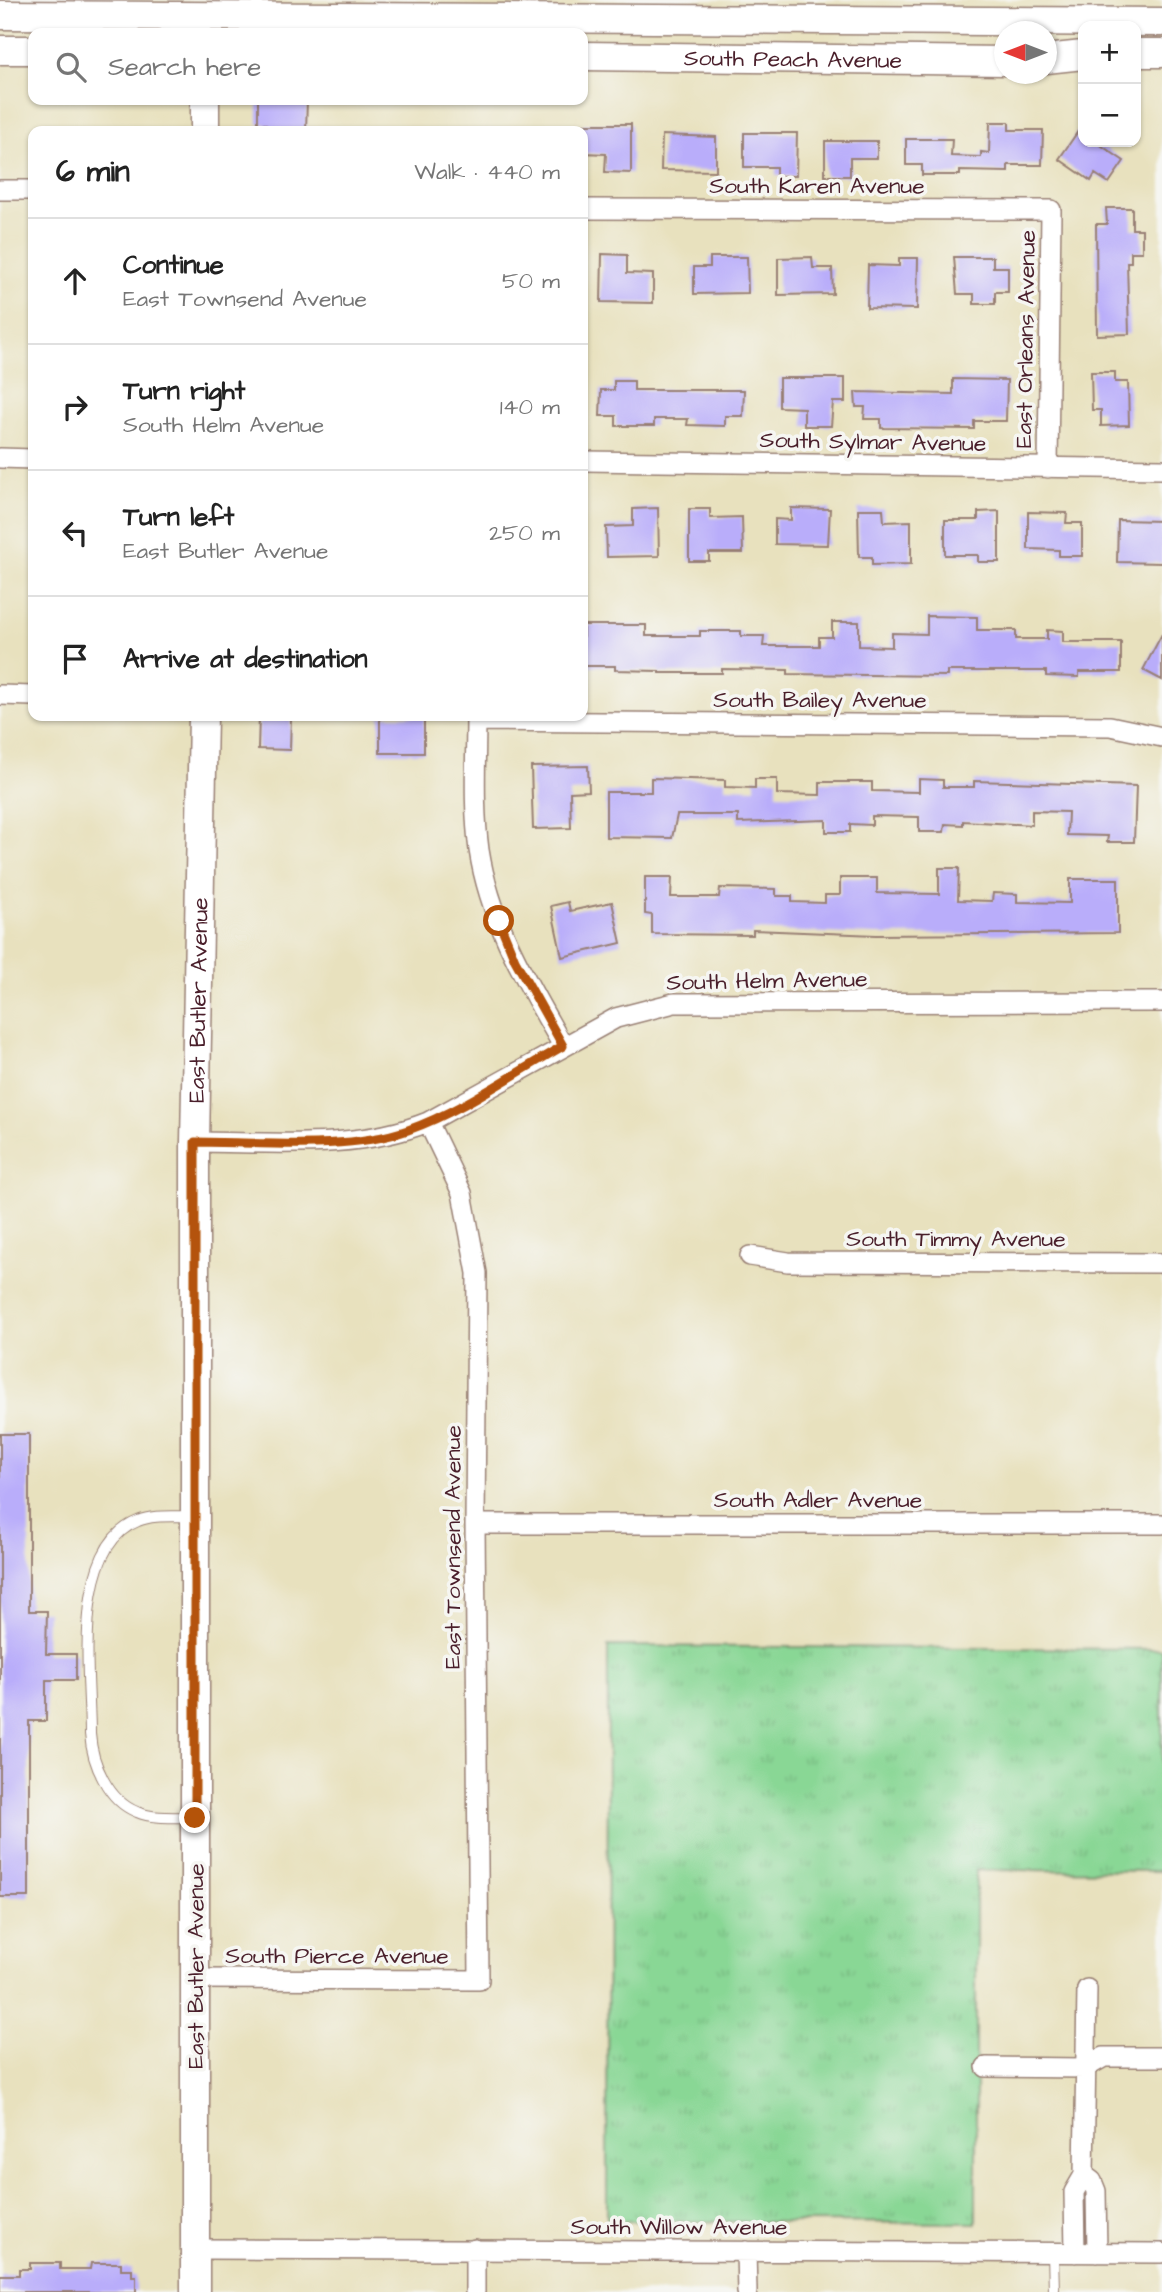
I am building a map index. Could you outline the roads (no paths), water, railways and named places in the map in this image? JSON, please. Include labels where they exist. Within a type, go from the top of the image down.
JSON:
[{"type":"main road","points":[[251,0],[343,8],[365,17]]},
{"type":"main road","name":"South Peach Avenue","points":[[0,15],[1162,22]]},
{"type":"main road","points":[[0,50],[28,50]]},
{"type":"main road","points":[[1141,53],[1162,53]]},
{"type":"main road","name":"South Peach Avenue","points":[[588,56],[994,61]]},
{"type":"main road","points":[[1057,59],[1078,56]]},
{"type":"main road","points":[[1057,61],[1078,62]]},
{"type":"main road","points":[[1141,63],[1162,64]]},
{"type":"main road","points":[[205,105],[205,126]]},
{"type":"main road","name":"East Butler Avenue","points":[[195,2292],[195,1142],[202,721]]},
{"type":"street","points":[[0,190],[28,190]]},
{"type":"street","name":"South Karen Avenue","points":[[588,209],[1051,210]]},
{"type":"street","name":"East Orleans Avenue","points":[[1048,468],[1051,210]]},
{"type":"street","points":[[0,458],[28,459]]},
{"type":"street","name":"South Sylmar Avenue","points":[[588,461],[1162,469]]},
{"type":"street","points":[[0,695],[28,696]]},
{"type":"street","name":"South Bailey Avenue","points":[[588,719],[1110,726],[1162,737]]},
{"type":"street","points":[[475,721],[477,832],[490,897],[515,960],[563,1046]]},
{"type":"street","name":"South Helm Avenue","points":[[195,1142],[345,1142],[387,1136],[428,1122],[563,1046],[631,1013],[674,1003],[1162,1002]]},
{"type":"street","name":"East Townsend Avenue","points":[[428,1122],[462,1193],[474,1245],[477,1273],[475,1524],[479,1980]]},
{"type":"street","name":"South Timmy Avenue","points":[[750,1256],[788,1262],[1162,1263]]},
{"type":"street","name":"South Adler Avenue","points":[[475,1524],[1162,1524]]},
{"type":"street","name":"South Pierce Avenue","points":[[195,1979],[479,1980]]},
{"type":"street","points":[[1075,2253],[1074,2192],[1084,2175],[1087,1989]]},
{"type":"street","points":[[986,2067],[1086,2068],[1104,2057],[1162,2057]]},
{"type":"street","points":[[1084,2175],[1093,2181],[1097,2207],[1097,2253]]},
{"type":"street","points":[[1074,2208],[1097,2207]]},
{"type":"street","name":"South Willow Avenue","points":[[195,2249],[1162,2253]]},
{"type":"street","points":[[475,2249],[475,2292]]},
{"type":"street","points":[[746,2251],[747,2292]]},
{"type":"lane","points":[[195,1516],[145,1519],[122,1531],[100,1561],[92,1584],[90,1611],[90,1734],[92,1751],[103,1778],[118,1799],[136,1812],[195,1818]]},
{"type":"lane","points":[[1053,2252],[1054,2292]]}]
